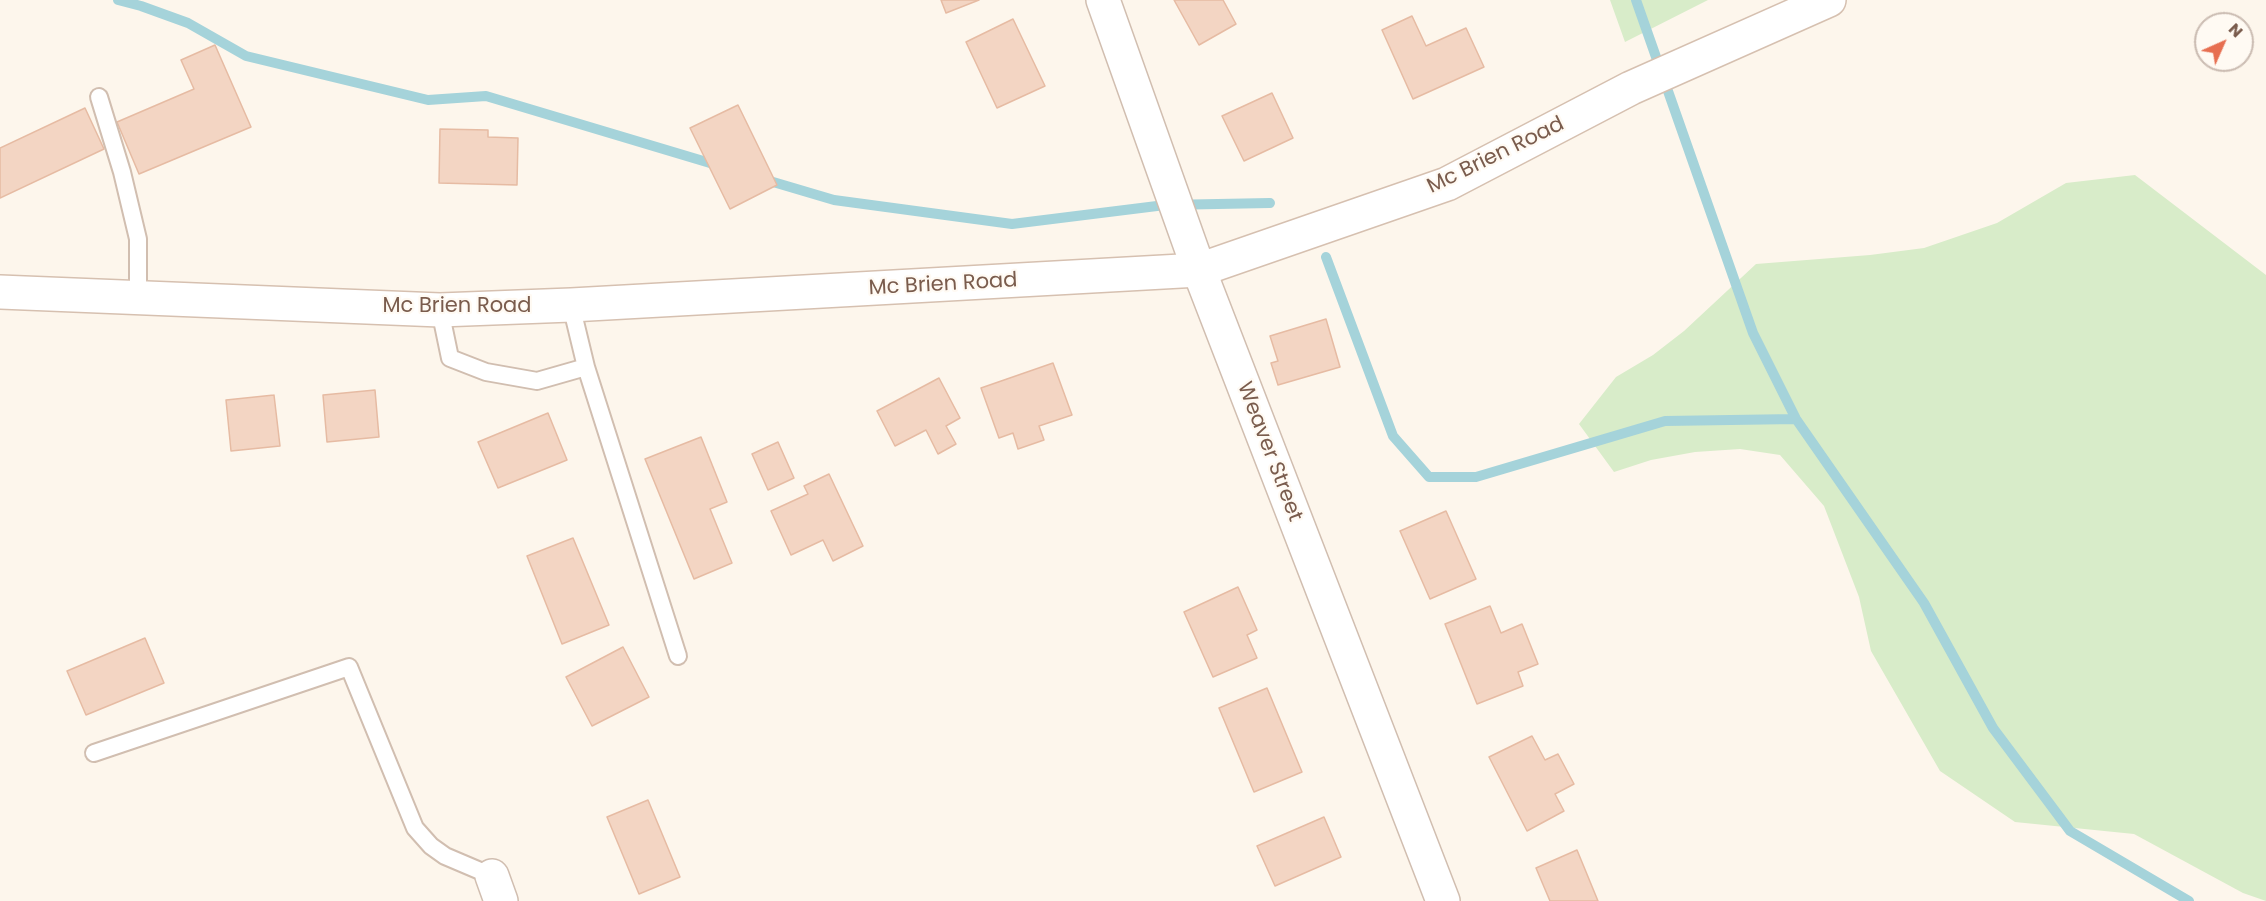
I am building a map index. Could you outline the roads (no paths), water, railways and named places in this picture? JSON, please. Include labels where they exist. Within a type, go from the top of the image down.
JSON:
[{"type":"street","name":"Weaver Street","points":[[1104,0],[1199,270],[1443,901]]},
{"type":"street","name":"Mc Brien Road","points":[[0,292],[440,310],[571,305],[1199,270],[1447,184],[1631,88],[1829,0]]},
{"type":"lane","points":[[99,97],[122,172],[138,239],[138,298]]},
{"type":"lane","points":[[571,305],[586,367],[678,656]]},
{"type":"lane","points":[[440,310],[450,358],[486,372],[537,381],[586,367]]},
{"type":"lane","points":[[94,753],[349,667],[415,828],[431,846],[496,888]]},
{"type":"waterway","points":[[118,0],[188,23],[246,56],[428,100],[486,96],[720,166]]},
{"type":"waterway","points":[[1636,0],[1753,333],[1796,419],[1924,603],[1993,728],[2070,831],[2189,901]]},
{"type":"waterway","points":[[763,179],[834,200],[1012,224],[1165,205],[1270,203]]},
{"type":"waterway","points":[[1326,257],[1393,436],[1429,477],[1476,477],[1665,421],[1796,419]]}]
